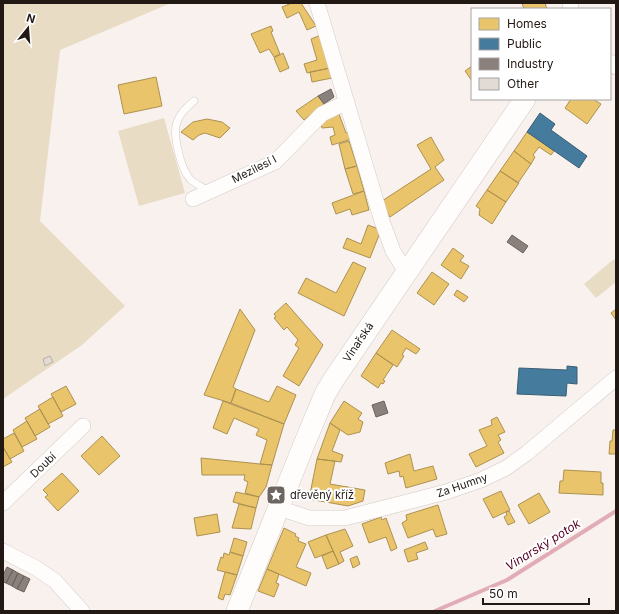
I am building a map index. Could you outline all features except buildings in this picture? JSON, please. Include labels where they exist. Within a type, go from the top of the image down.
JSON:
[{"type":"street","points":[[318,3],[390,246],[406,272]]},
{"type":"street","name":"Vinařská","points":[[237,611],[325,394],[406,272],[524,100]]},
{"type":"street","name":"Mezilesí I","points":[[193,199],[275,162],[322,114],[347,102]]},
{"type":"street","name":"Za Humny","points":[[279,508],[309,518],[345,518],[446,492],[481,480],[506,468],[527,453],[616,378]]},
{"type":"street","name":"Doubí","points":[[3,503],[83,426]]},
{"type":"street","points":[[3,551],[36,568],[51,578],[82,611]]},
{"type":"lane","points":[[194,101],[183,110],[176,124],[177,142],[182,167],[190,178],[208,191]]},
{"type":"shaded area","points":[[3,3],[171,3],[60,50],[40,221],[125,306],[82,345],[3,399]]},
{"type":"shaded area","points":[[164,118],[185,193],[139,206],[118,131]]},
{"type":"shaded area","points":[[614,259],[616,262],[616,282],[596,298],[584,284]]},
{"type":"waterway","name":"Vinarský potok","points":[[435,611],[507,580],[616,511]]},
{"type":"place","name":"dřevěný kříž","points":[[276,495]]}]
